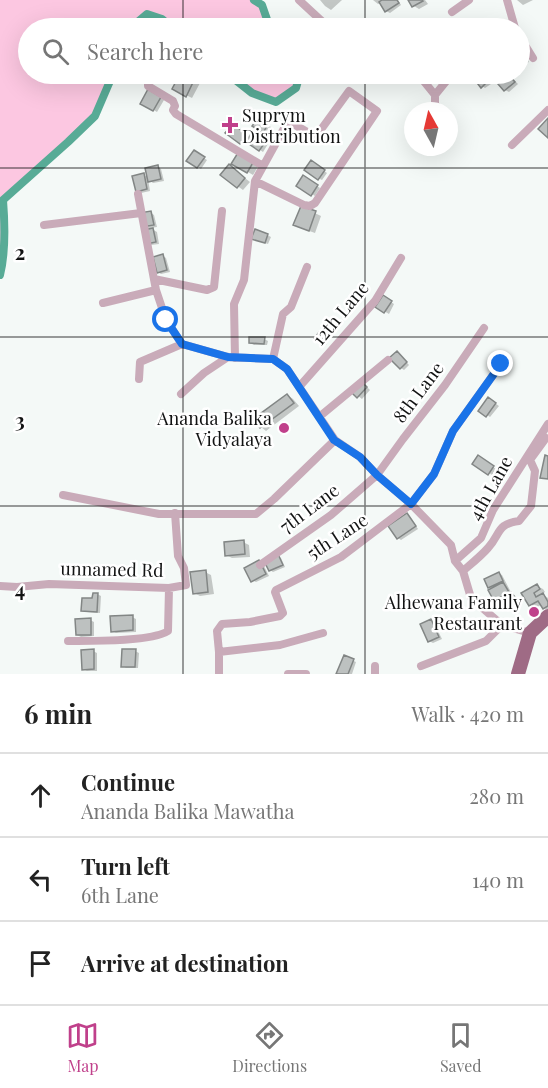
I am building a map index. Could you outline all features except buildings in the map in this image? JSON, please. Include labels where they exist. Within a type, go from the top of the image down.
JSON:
[{"type":"main road","points":[[518,674],[530,633],[548,616]]},
{"type":"street","points":[[299,0],[318,18]]},
{"type":"street","points":[[452,12],[469,0]]},
{"type":"street","points":[[507,0],[512,18]]},
{"type":"street","points":[[530,54],[533,58]]},
{"type":"street","points":[[148,84],[173,101],[175,106],[173,110],[176,114],[263,166]]},
{"type":"street","points":[[426,84],[435,95],[435,102]]},
{"type":"street","points":[[435,95],[444,84]]},
{"type":"street","points":[[232,358],[234,304],[244,280],[255,180],[287,123],[290,122],[314,136],[318,135],[350,91],[377,111],[315,203],[310,206],[255,180]]},
{"type":"street","points":[[512,145],[548,110]]},
{"type":"street","points":[[138,194],[156,290],[166,320],[182,344]]},
{"type":"street","points":[[154,279],[207,290],[214,287],[222,211]]},
{"type":"street","points":[[44,225],[141,213]]},
{"type":"street","name":"12th Lane","points":[[299,387],[375,301],[401,258]]},
{"type":"street","points":[[273,359],[283,314],[291,307],[307,267]]},
{"type":"street","points":[[103,303],[156,290]]},
{"type":"street","name":"8th Lane","points":[[377,475],[445,385],[484,328]]},
{"type":"street","points":[[139,379],[140,362],[182,344],[232,358],[273,359],[287,369],[334,440],[360,457],[452,545],[455,561],[463,572],[471,598],[502,625],[530,633]]},
{"type":"street","points":[[181,394],[204,373],[232,358]]},
{"type":"street","points":[[319,417],[388,360]]},
{"type":"street","name":"5th Lane","points":[[219,652],[217,631],[222,624],[250,622],[280,616],[283,613],[276,590],[341,557],[411,504],[434,474],[453,431],[501,364]]},
{"type":"street","name":"4th Lane","points":[[455,561],[482,538],[493,510],[548,424]]},
{"type":"street","points":[[463,572],[490,547],[498,531],[508,522],[519,521],[531,506],[535,471],[530,460],[546,438]]},
{"type":"street","points":[[63,495],[159,514],[256,514],[334,440]]},
{"type":"street","name":"7th Lane","points":[[260,565],[331,515],[377,475]]},
{"type":"street","name":"unnamed Rd","points":[[0,586],[48,584],[169,588],[186,585],[184,568],[178,556],[175,513]]},
{"type":"street","points":[[68,641],[162,635],[168,631],[169,588]]},
{"type":"street","points":[[421,666],[486,641],[502,625]]},
{"type":"street","points":[[219,674],[219,652],[280,645],[324,633]]},
{"type":"street","points":[[288,674],[306,674]]},
{"type":"shaded area","points":[[0,0],[254,0],[262,5],[267,18],[159,18],[147,14],[142,18],[18,18],[18,84],[109,84],[95,116],[3,200],[4,238],[0,275]]},
{"type":"shaded area","points":[[241,84],[297,84],[296,88],[276,102],[252,93]]},
{"type":"waterway","points":[[254,0],[262,5],[267,18]]},
{"type":"waterway","points":[[142,18],[147,14],[159,18]]},
{"type":"waterway","points":[[0,275],[4,238],[3,200],[95,116],[109,84]]},
{"type":"waterway","points":[[241,84],[252,93],[276,102],[296,88],[297,84]]},
{"type":"place","name":"Suprym Distribution","points":[[230,125]]},
{"type":"place","name":"Ananda Balika Vidyalaya","points":[[284,428]]},
{"type":"place","name":"Alhewana Family Restaurant","points":[[534,612]]},
{"type":"route","points":[[166,320],[182,344],[228,357],[273,359],[287,369],[334,440],[360,457],[411,504],[434,474],[453,431],[501,364]]}]
